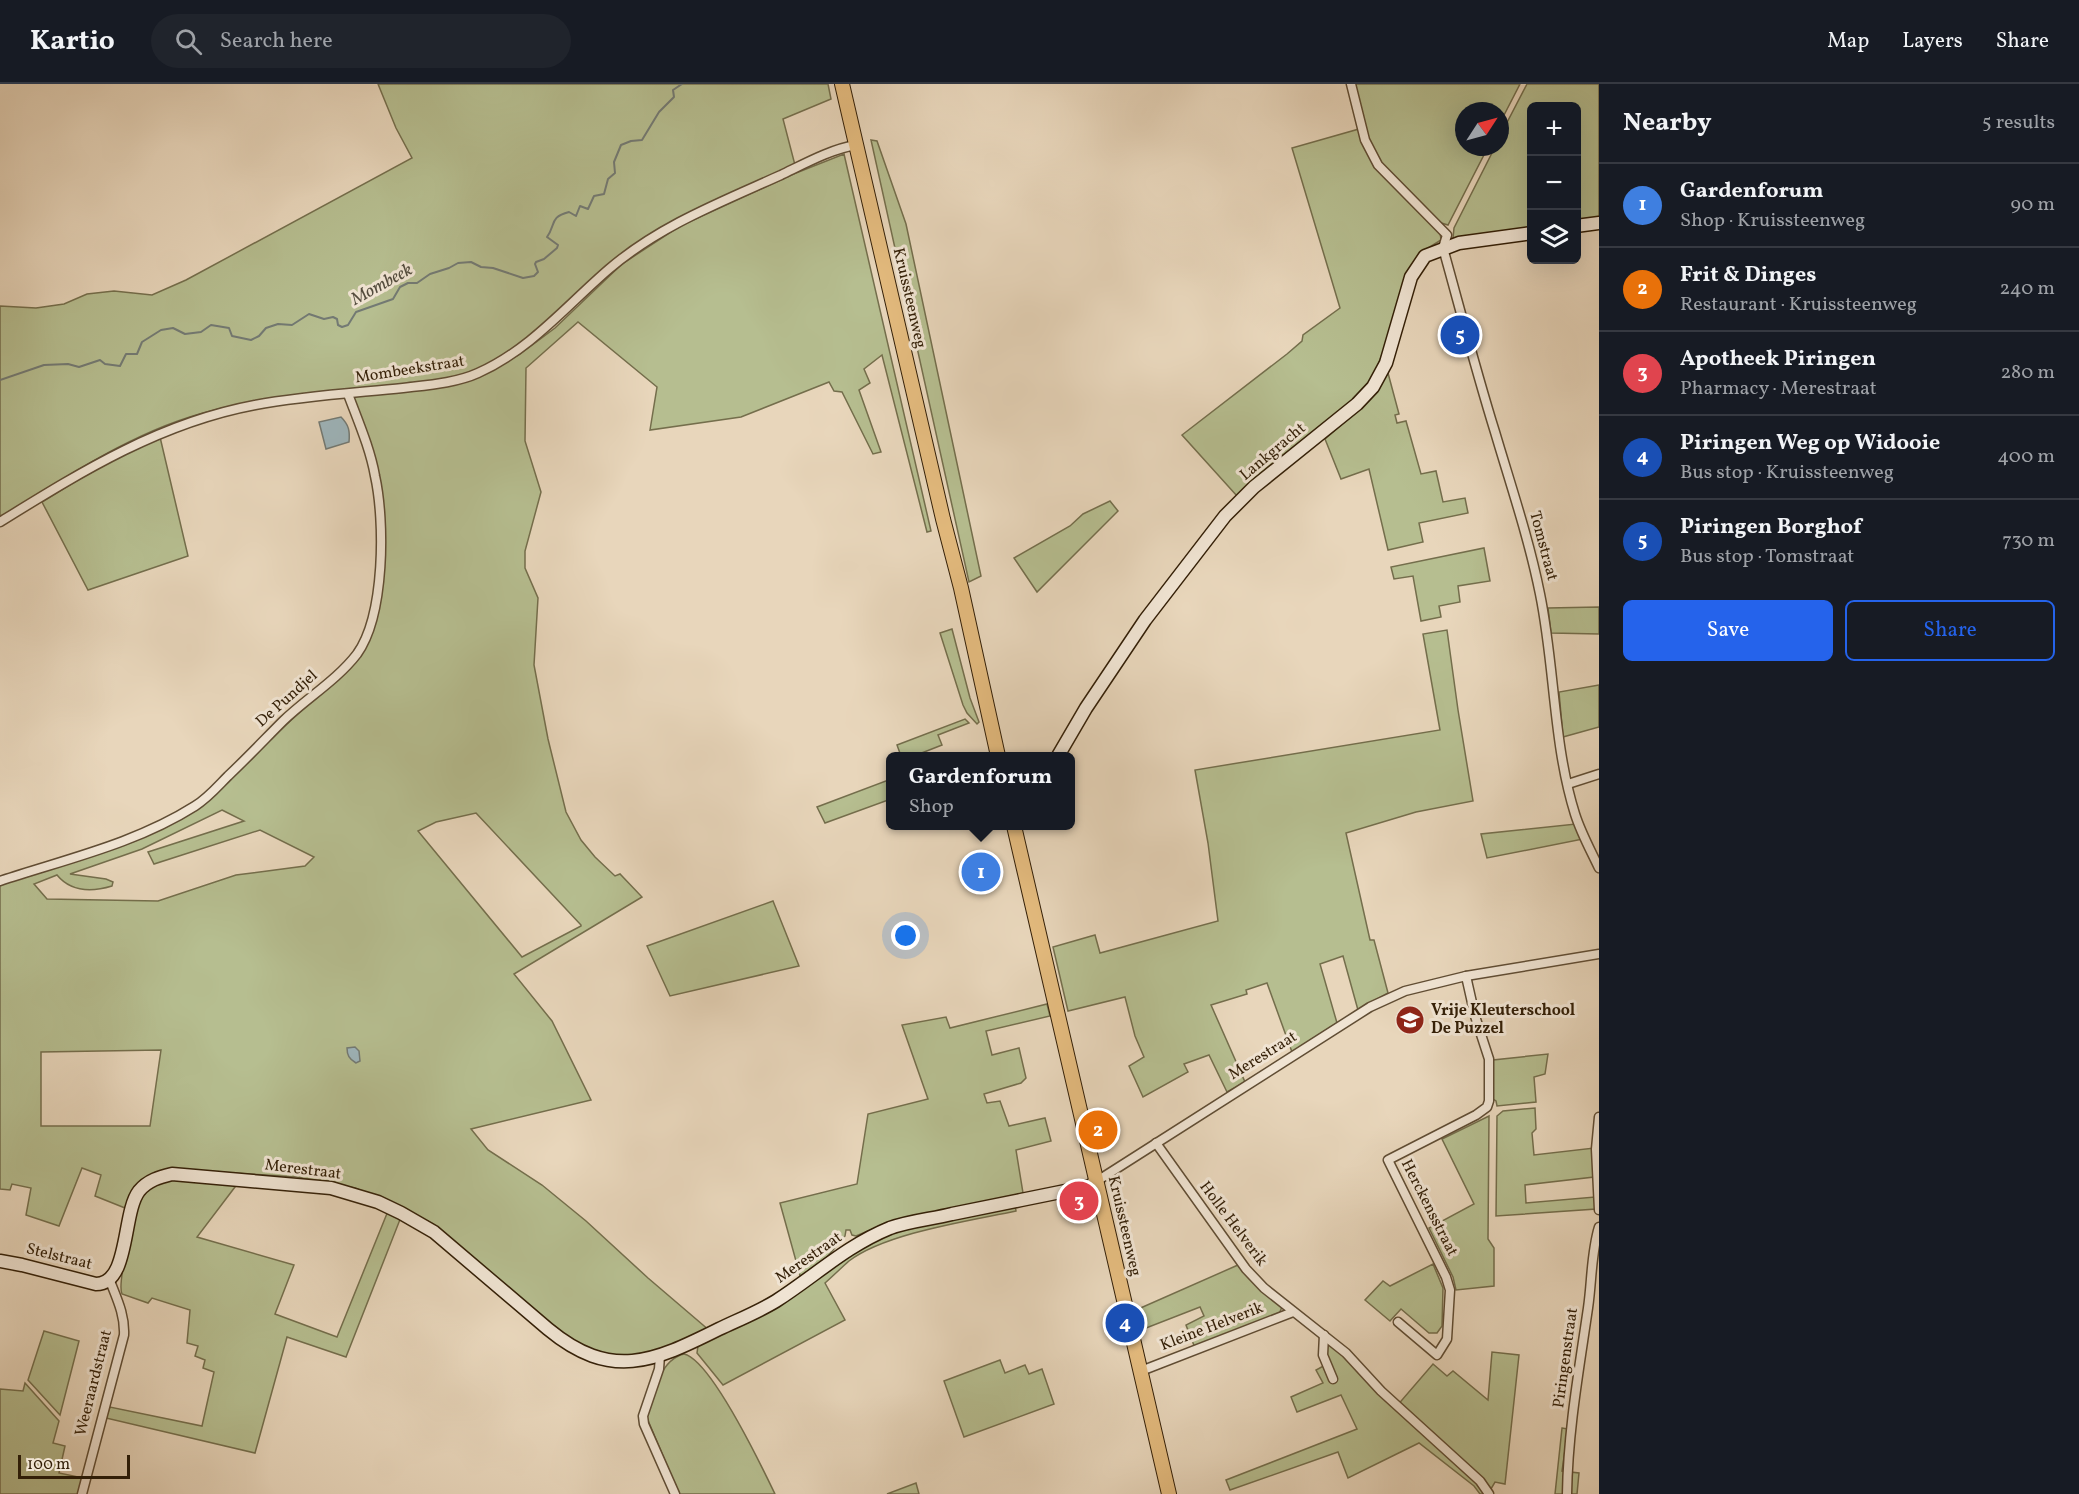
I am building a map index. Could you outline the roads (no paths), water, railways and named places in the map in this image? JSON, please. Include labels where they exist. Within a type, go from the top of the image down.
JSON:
[{"type":"main road","name":"Kruissteenweg","points":[[842,84],[961,588],[997,752]]},
{"type":"main road","name":"Kruissteenweg","points":[[1015,830],[1169,1494]]},
{"type":"street","points":[[1351,84],[1365,140],[1378,165],[1447,235],[1443,248]]},
{"type":"street","name":"Mombeekstraat","points":[[0,522],[111,455],[169,430],[254,405],[436,384],[476,374],[521,348],[610,268],[676,223],[847,146],[856,145]]},
{"type":"street","points":[[1581,225],[1599,223]]},
{"type":"street","name":"Lankgracht","points":[[1060,752],[1086,708],[1145,620],[1225,516],[1254,487],[1357,404],[1373,387],[1386,363],[1411,277],[1425,256],[1459,243],[1527,234]]},
{"type":"street","name":"Tomstraat","points":[[1443,248],[1532,558],[1541,596],[1555,689],[1557,730],[1575,816],[1599,868]]},
{"type":"street","name":"De Pundjel","points":[[0,881],[120,843],[195,807],[294,711],[344,668],[356,654],[366,638],[374,613],[380,558],[379,501],[375,474],[348,394]]},
{"type":"street","points":[[1568,783],[1599,774]]},
{"type":"street","name":"Merestraat","points":[[110,1281],[118,1268],[136,1196],[146,1185],[160,1177],[172,1174],[331,1188],[402,1213],[434,1232],[554,1335],[578,1350],[604,1359],[636,1361],[660,1356],[774,1302],[847,1249],[892,1227],[1090,1186],[1370,1007],[1405,991],[1466,976],[1599,954]]},
{"type":"street","name":"Herckensstraat","points":[[1398,1322],[1437,1354],[1447,1339],[1450,1290],[1448,1282],[1388,1160],[1476,1115],[1487,1107],[1489,1059],[1475,1016],[1466,976]]},
{"type":"street","points":[[1599,1117],[1596,1149],[1599,1210]]},
{"type":"street","name":"Holle Helverik","points":[[1156,1143],[1246,1269],[1264,1288],[1346,1353],[1381,1391],[1480,1481],[1489,1494]]},
{"type":"street","name":"Piringenstraat","points":[[1567,1494],[1570,1431],[1593,1256],[1599,1227]]},
{"type":"street","name":"Stelstraat","points":[[0,1261],[22,1264],[96,1284],[110,1281]]},
{"type":"street","name":"Weeraardstraat","points":[[82,1494],[124,1335],[122,1311],[110,1281]]},
{"type":"street","name":"Kleine Helverik","points":[[1141,1371],[1293,1312]]},
{"type":"street","points":[[1324,1335],[1323,1355],[1333,1379]]},
{"type":"street","points":[[660,1356],[659,1369],[643,1416],[644,1424],[675,1494]]},
{"type":"water","points":[[341,417],[348,428],[349,442],[326,449],[319,422]]},
{"type":"water","points":[[355,1047],[359,1051],[360,1061],[356,1063],[350,1058],[347,1050],[347,1048]]},
{"type":"waterway","name":"Mombeek","points":[[0,380],[44,365],[68,364],[79,367],[100,360],[105,364],[120,366],[126,354],[137,354],[142,342],[161,330],[173,328],[185,334],[201,332],[211,325],[229,328],[232,336],[251,340],[259,336],[266,328],[278,324],[292,325],[309,314],[324,319],[333,317],[342,327],[348,325],[356,312],[393,299],[400,287],[408,283],[417,283],[430,274],[458,263],[471,262],[481,267],[493,268],[523,278],[534,276],[538,272],[536,262],[544,259],[557,248],[558,245],[547,237],[558,216],[569,212],[576,216],[580,206],[588,209],[594,196],[604,194],[608,179],[615,173],[614,162],[621,145],[642,140],[659,112],[674,97],[673,90],[682,84]]},
{"type":"place","name":"Piringen Borghof","points":[[1460,335]]},
{"type":"place","name":"Gardenforum","points":[[981,872]]},
{"type":"place","name":"Vrije Kleuterschool De Puzzel","points":[[1410,1020]]},
{"type":"place","name":"Frit & Dinges","points":[[1098,1130]]},
{"type":"place","name":"Apotheek Piringen","points":[[1079,1201]]},
{"type":"place","name":"Piringen Weg op Widooie","points":[[1125,1323]]}]
